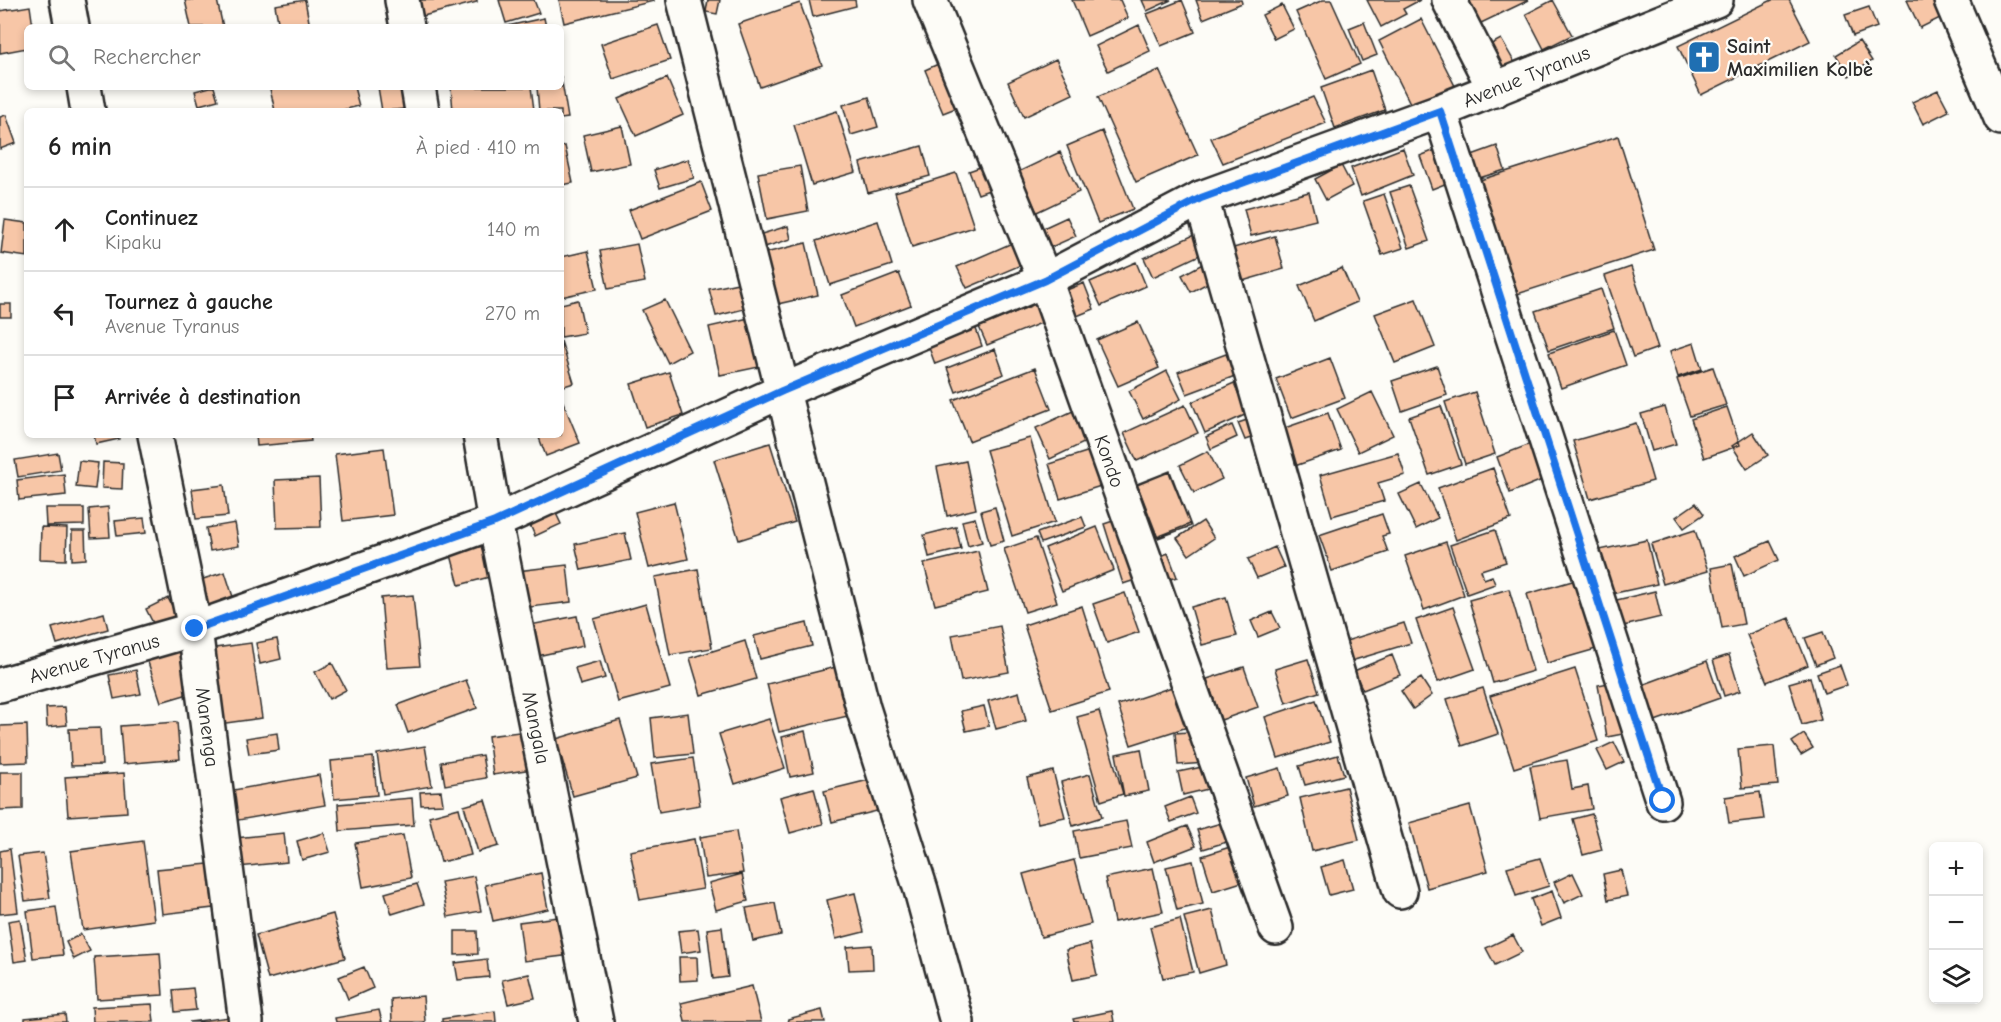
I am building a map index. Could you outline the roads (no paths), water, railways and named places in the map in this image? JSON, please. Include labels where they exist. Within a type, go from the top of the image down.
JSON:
[{"type":"street","points":[[67,0],[71,24]]},
{"type":"street","points":[[402,0],[406,24]]},
{"type":"street","points":[[684,0],[863,708],[921,890],[957,1022]]},
{"type":"street","name":"Kondo","points":[[930,0],[1045,280],[1276,928]]},
{"type":"street","points":[[1449,0],[1495,90]]},
{"type":"street","name":"Avenue Tyranus","points":[[0,685],[195,629],[495,522],[782,391],[1045,280],[1201,198],[1495,90],[1716,0]]},
{"type":"street","points":[[1951,0],[2001,118]]},
{"type":"street","points":[[84,90],[88,108]]},
{"type":"street","points":[[418,90],[422,108]]},
{"type":"street","points":[[1440,111],[1663,801]]},
{"type":"street","points":[[1201,198],[1400,891]]},
{"type":"street","name":"Manenga","points":[[156,438],[195,629],[246,1022]]},
{"type":"street","name":"Mangala","points":[[481,438],[495,522],[596,1022]]},
{"type":"place","name":"Saint Maximilien Kolbè","points":[[1704,57]]}]
